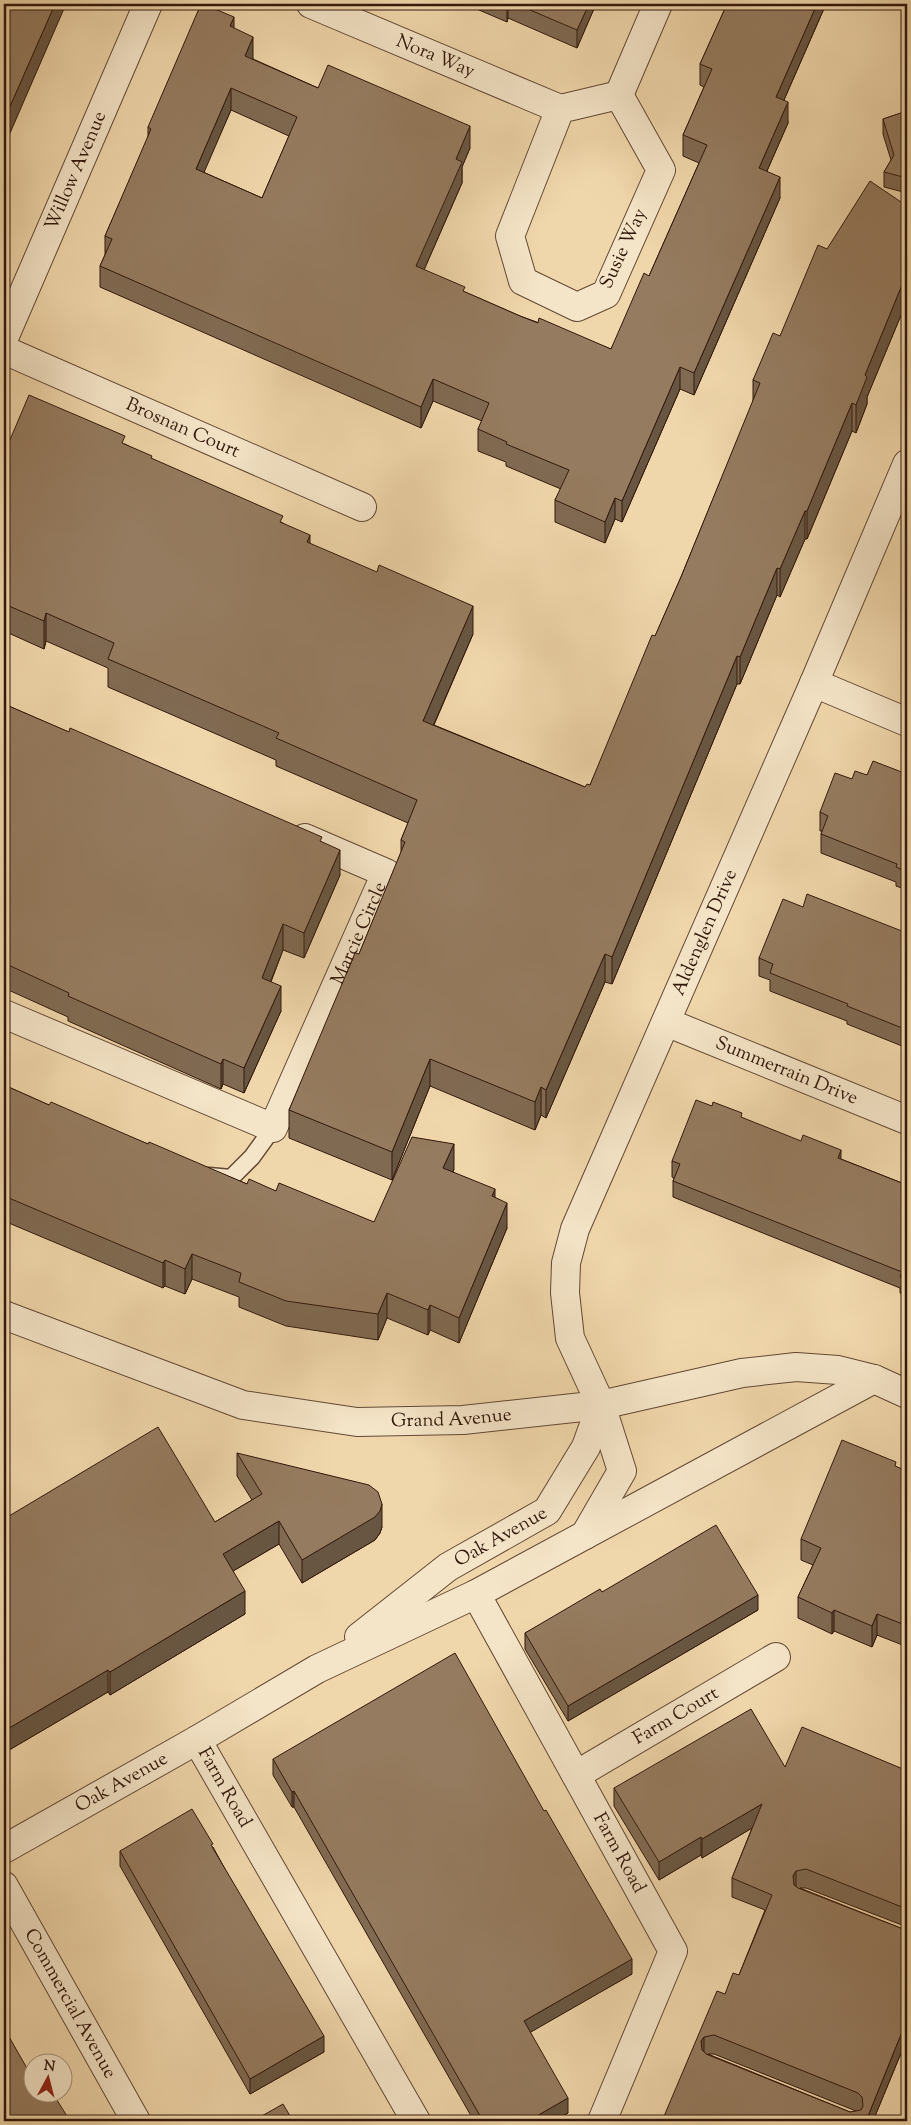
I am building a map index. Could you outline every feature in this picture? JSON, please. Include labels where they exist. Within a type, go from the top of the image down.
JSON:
[{"type":"street","name":"Willow Avenue","points":[[4,338],[148,4]]},
{"type":"street","name":"Nora Way","points":[[311,4],[560,109]]},
{"type":"street","points":[[560,109],[620,95],[658,4]]},
{"type":"street","name":"Susie Way","points":[[560,109],[510,236],[523,281],[577,307],[606,294],[661,170],[620,95]]},
{"type":"street","name":"Brosnan Court","points":[[4,350],[362,507]]},
{"type":"street","name":"Aldenglen Drive","points":[[601,1405],[570,1338],[565,1293],[566,1263],[576,1230],[907,464]]},
{"type":"street","points":[[814,683],[907,722]]},
{"type":"street","name":"Marcie Circle","points":[[273,1128],[386,873],[286,830]]},
{"type":"street","points":[[4,1014],[273,1128]]},
{"type":"street","name":"Summerrain Drive","points":[[666,1022],[907,1120]]},
{"type":"street","name":"Grand Avenue","points":[[4,1315],[243,1405],[357,1422],[463,1420],[601,1405],[742,1373],[796,1367],[838,1370],[874,1379],[907,1394]]},
{"type":"street","name":"Oak Avenue","points":[[4,1849],[197,1740],[317,1669],[476,1594],[874,1379]]},
{"type":"street","points":[[585,1535],[622,1471],[601,1405]]},
{"type":"street","name":"Oak Avenue","points":[[317,1669],[448,1567],[547,1511],[586,1447],[601,1405]]},
{"type":"street","name":"Farm Road","points":[[476,1594],[673,1951],[602,2121]]},
{"type":"street","name":"Farm Court","points":[[576,1775],[776,1658]]},
{"type":"street","name":"Farm Road","points":[[197,1740],[416,2121]]},
{"type":"street","name":"Commercial Avenue","points":[[4,1886],[136,2121]]},
{"type":"lane","name":"Marcie Circle","points":[[192,1171],[200,1175],[231,1178],[252,1158],[273,1128]]},
{"type":"building","points":[[4,4],[55,4],[4,120]]},
{"type":"building","points":[[201,4],[234,17],[230,26],[253,37],[245,56],[318,88],[328,65],[470,126],[456,159],[462,162],[416,266],[465,287],[463,291],[520,316],[538,323],[539,318],[611,349],[644,273],[649,276],[707,145],[683,135],[712,69],[700,64],[727,4],[817,4],[776,97],[788,102],[759,168],[780,177],[694,373],[680,367],[622,501],[615,498],[605,522],[555,500],[569,470],[506,444],[507,442],[478,429],[489,403],[433,379],[421,407],[100,266],[112,239],[105,236],[151,129],[148,127]],"holes":[[[231,88],[297,117],[262,198],[196,169]]]},
{"type":"building","points":[[516,4],[589,4],[577,30]]},
{"type":"building","points":[[907,111],[907,178],[884,172],[894,155],[883,119]]},
{"type":"building","points":[[870,181],[907,206],[907,276],[865,375],[867,377],[856,405],[852,403],[807,511],[805,511],[780,569],[777,568],[740,657],[737,656],[612,957],[605,954],[546,1090],[541,1087],[535,1102],[430,1059],[392,1152],[289,1110],[355,953],[359,954],[405,842],[401,840],[417,800],[276,738],[279,733],[108,659],[114,643],[46,613],[44,621],[4,604],[4,454],[29,395],[125,436],[122,443],[152,456],[151,458],[283,516],[280,522],[310,535],[307,542],[377,572],[379,565],[473,606],[423,721],[585,787],[587,784],[590,785],[652,635],[655,636],[681,577],[760,383],[753,380],[773,333],[780,336],[818,245],[827,249]]},
{"type":"building","points":[[4,704],[69,732],[70,728],[322,837],[320,841],[340,850],[304,933],[283,924],[262,978],[281,986],[244,1068],[223,1059],[221,1064],[68,996],[69,993],[4,963]]},
{"type":"building","points":[[873,761],[907,774],[907,872],[896,867],[897,864],[821,834],[828,816],[820,812],[835,773],[852,779],[855,771],[867,775]]},
{"type":"building","points":[[807,894],[907,933],[907,1030],[770,973],[773,964],[759,958],[783,899],[803,907]]},
{"type":"building","points":[[4,1085],[49,1105],[51,1102],[247,1184],[249,1179],[276,1191],[279,1183],[374,1222],[412,1137],[454,1144],[443,1168],[495,1189],[492,1196],[507,1203],[459,1318],[430,1305],[428,1310],[387,1293],[378,1314],[286,1301],[239,1282],[241,1273],[192,1254],[185,1269],[165,1260],[163,1263],[4,1196]]},
{"type":"building","points":[[696,1100],[712,1106],[713,1102],[742,1113],[741,1117],[801,1141],[803,1135],[841,1150],[838,1158],[907,1185],[907,1280],[900,1277],[902,1272],[673,1181],[680,1164],[672,1161]]},
{"type":"building","points":[[158,1427],[215,1522],[262,1494],[237,1453],[369,1485],[378,1492],[382,1504],[380,1511],[375,1517],[302,1560],[279,1521],[223,1554],[245,1591],[110,1672],[108,1670],[4,1731],[4,1519]]},
{"type":"building","points":[[842,1440],[896,1462],[895,1466],[907,1471],[907,1620],[905,1625],[877,1614],[872,1626],[834,1610],[832,1613],[798,1597],[821,1548],[801,1539]]},
{"type":"building","points":[[716,1525],[758,1595],[568,1706],[525,1633],[600,1589],[602,1592]]},
{"type":"building","points":[[455,1653],[544,1811],[546,1810],[632,1959],[524,2021],[568,2098],[528,2121],[483,2121],[294,1791],[292,1792],[273,1759]]},
{"type":"building","points":[[751,1709],[785,1767],[802,1727],[903,1769],[907,1759],[907,1909],[806,1869],[796,1871],[793,1876],[794,1885],[798,1888],[903,1929],[907,1928],[907,2023],[866,2121],[662,2121],[717,1991],[725,1994],[733,1973],[739,1975],[772,1895],[732,1878],[762,1804],[659,1862],[614,1788]],"holes":[[[714,2035],[858,2093],[862,2097],[863,2106],[861,2110],[850,2112],[706,2054],[702,2050],[701,2041],[704,2037]]]},
{"type":"building","points":[[192,1809],[213,1844],[211,1845],[324,2036],[250,2079],[120,1851]]},
{"type":"building","points":[[4,2028],[22,2060],[22,2102],[58,2102],[70,2121],[4,2121]]},
{"type":"building","points":[[283,2104],[293,2121],[253,2121]]}]
